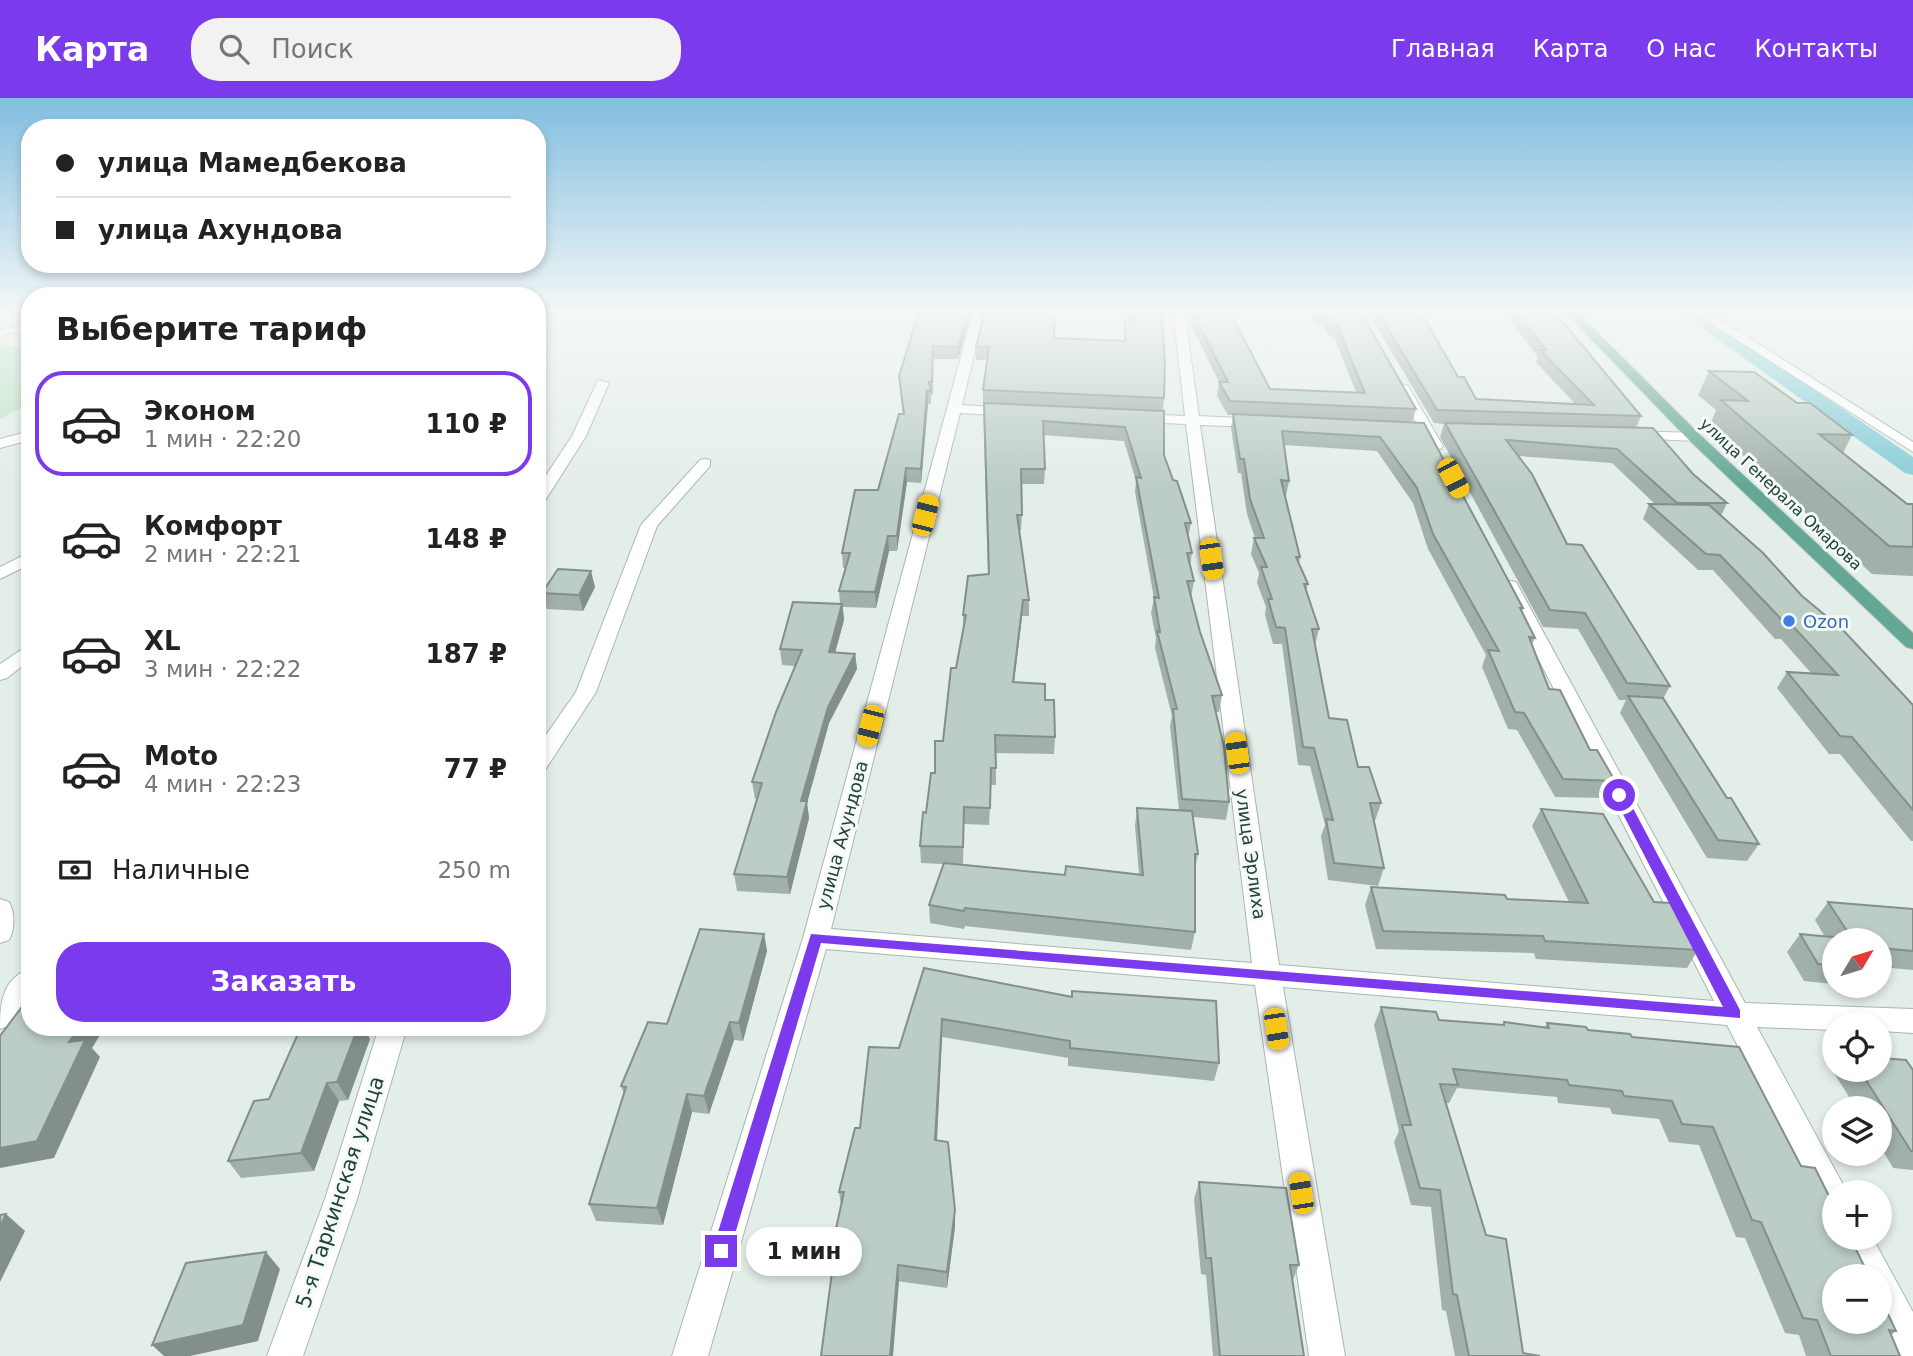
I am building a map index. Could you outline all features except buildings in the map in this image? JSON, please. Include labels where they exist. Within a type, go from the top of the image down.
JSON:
[{"type":"main road","name":"улица Генерала Омарова","points":[[1626,368],[1695,437],[1913,641]]},
{"type":"street","name":"улица Ахундова","points":[[690,1356],[816,937],[964,368]]},
{"type":"street","name":"улица Эрлиха","points":[[1185,368],[1267,975],[1326,1356]]},
{"type":"street","points":[[1791,368],[1913,449]]},
{"type":"street","points":[[1394,373],[1447,466]]},
{"type":"street","points":[[546,488],[579,436],[603,383]]},
{"type":"street","points":[[953,410],[1019,412]]},
{"type":"street","points":[[1126,417],[1275,424]]},
{"type":"street","points":[[1614,435],[1695,437]]},
{"type":"street","points":[[0,444],[21,438]]},
{"type":"street","points":[[546,752],[586,692],[649,525],[705,463]]},
{"type":"street","points":[[0,575],[21,562]]},
{"type":"street","points":[[1498,564],[1823,1180]]},
{"type":"street","points":[[0,674],[21,657]]},
{"type":"street","points":[[0,909],[0,933]]},
{"type":"street","points":[[816,937],[1735,1014],[1913,1021]]},
{"type":"street","points":[[0,1017],[21,991]]},
{"type":"street","name":"5-я Таркинская улица","points":[[285,1356],[341,1199],[390,1036]]},
{"type":"street","points":[[1892,1308],[1913,1348]]},
{"type":"green space","points":[[0,368],[21,368],[21,408],[0,419]]},
{"type":"waterway","points":[[1769,368],[1913,468]]},
{"type":"place","name":"Ozon","points":[[1789,621]]},
{"type":"route","points":[[721,1251],[816,937],[1735,1014],[1619,795]]}]
